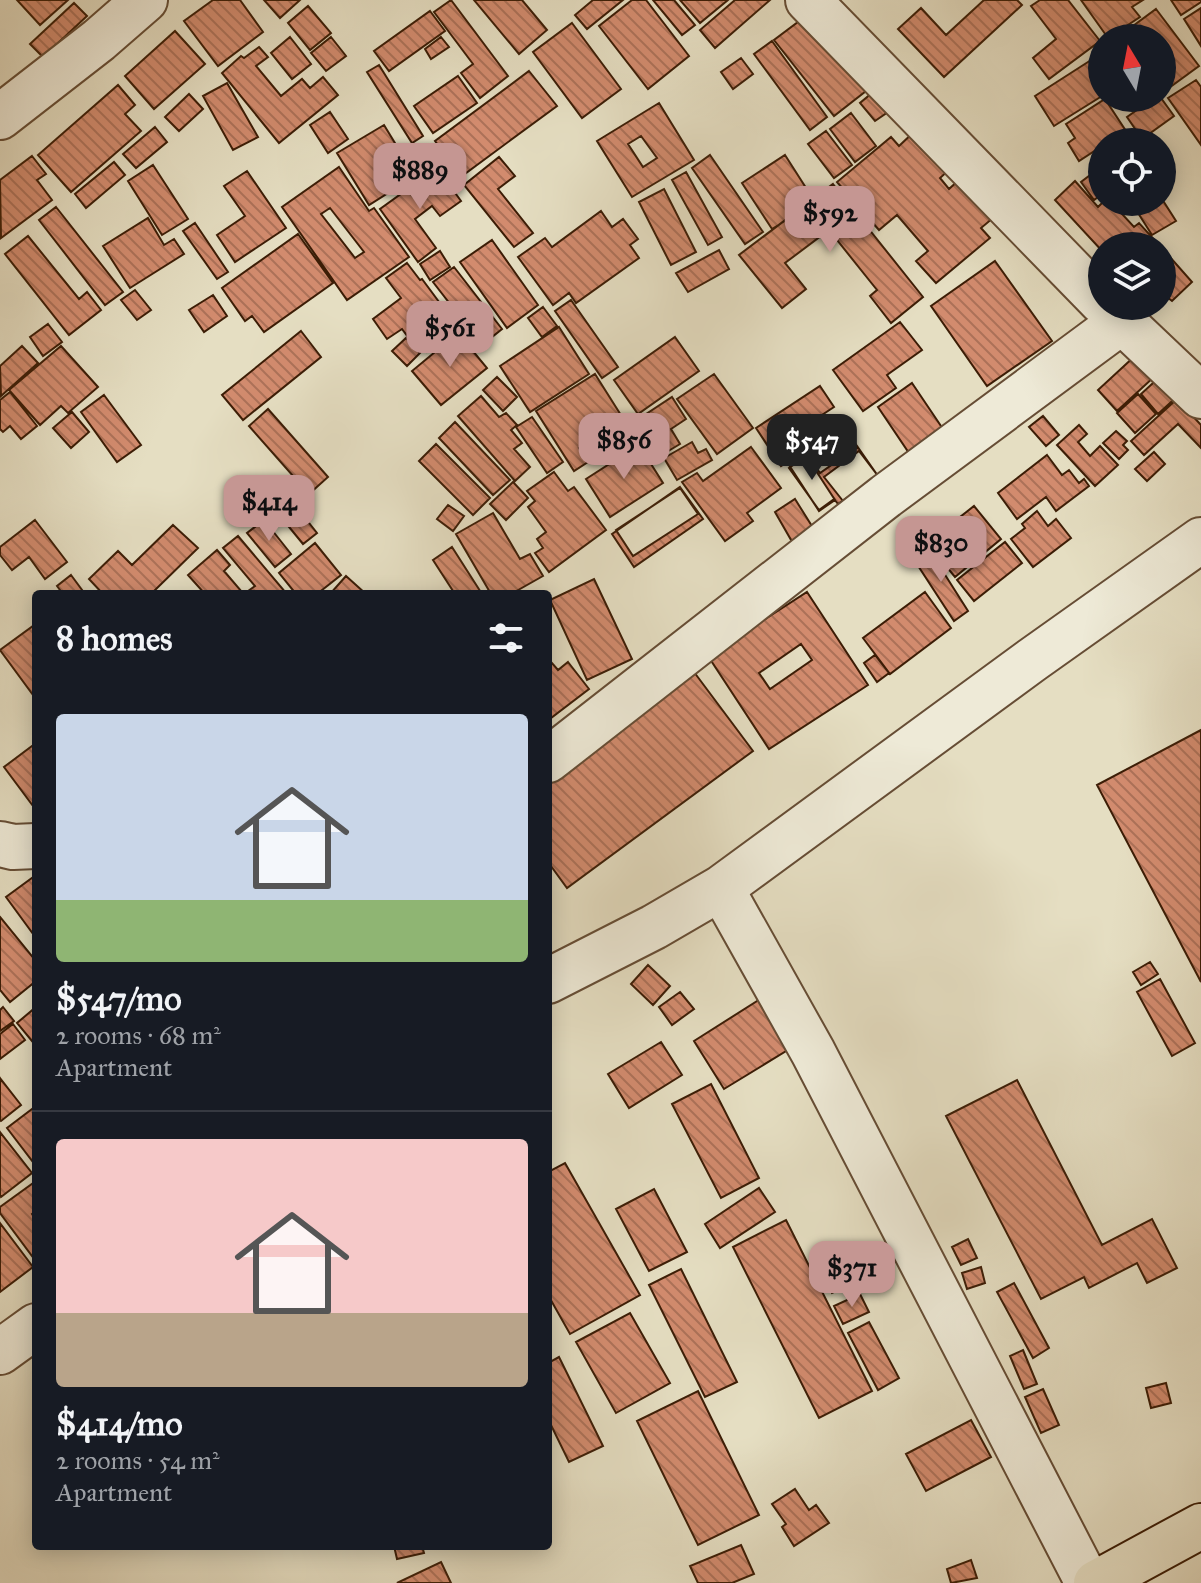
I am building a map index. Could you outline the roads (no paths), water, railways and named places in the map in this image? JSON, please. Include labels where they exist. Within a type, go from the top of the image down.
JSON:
[{"type":"highway","points":[[1096,1583],[1201,1526]]},
{"type":"street","points":[[0,117],[145,0]]},
{"type":"street","points":[[808,0],[1088,288]]},
{"type":"street","points":[[552,757],[910,477],[1097,320]]},
{"type":"street","points":[[1120,320],[1201,396]]},
{"type":"street","points":[[552,979],[654,927],[721,888],[1201,540]]},
{"type":"street","points":[[0,844],[32,846]]},
{"type":"street","points":[[721,888],[813,1052],[1088,1583]]},
{"type":"street","points":[[0,1352],[32,1329]]}]
